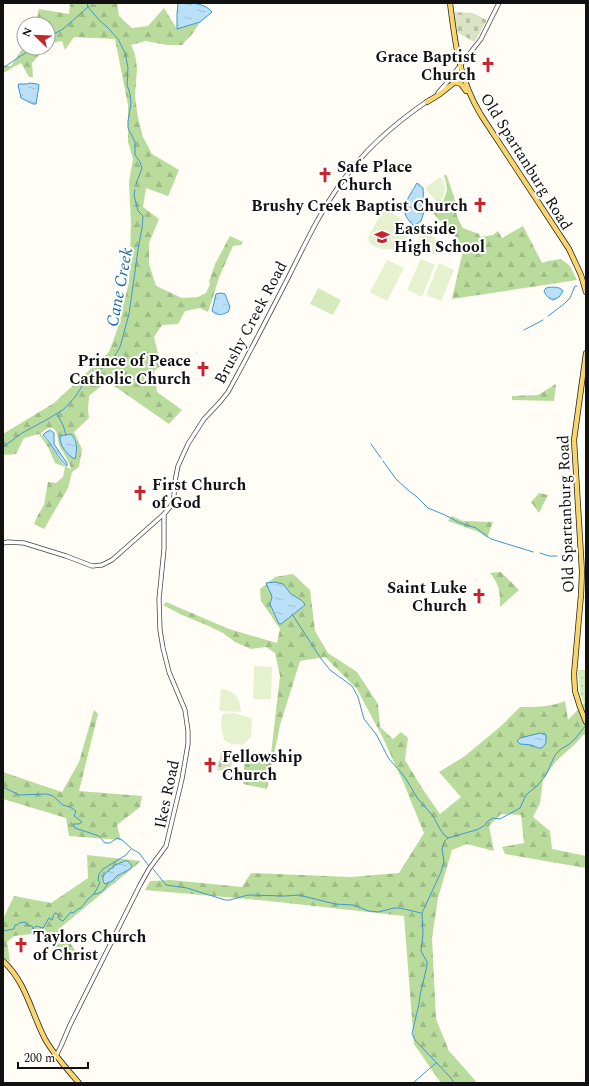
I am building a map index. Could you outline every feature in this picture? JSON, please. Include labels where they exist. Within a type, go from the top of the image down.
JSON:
[{"type":"main road","points":[[450,3],[456,52],[460,66]]},
{"type":"main road","name":"Old Spartanburg Road","points":[[460,66],[472,99],[481,116],[569,249],[586,292]]},
{"type":"main road","points":[[427,102],[455,82],[461,84],[472,99]]},
{"type":"main road","name":"Old Spartanburg Road","points":[[585,720],[575,692],[574,674],[582,572],[574,440],[586,353]]},
{"type":"main road","points":[[3,961],[18,978],[44,1037],[56,1056],[79,1083]]},
{"type":"street","points":[[460,66],[481,38],[499,3]]},
{"type":"street","name":"Brushy Creek Road","points":[[3,543],[24,543],[92,566],[102,565],[114,558],[164,514],[173,502],[177,471],[180,460],[188,444],[201,422],[228,392],[326,205],[350,171],[374,145],[393,126],[435,96],[460,66]]},
{"type":"street","name":"Ikes Road","points":[[56,1056],[140,884],[166,846],[184,767],[188,744],[186,714],[169,672],[160,630],[159,599],[164,549],[164,514]]},
{"type":"green space","points":[[70,3],[117,3],[119,16],[132,28],[148,26],[164,8],[177,29],[200,22],[193,33],[182,45],[167,45],[146,41],[131,45],[135,54],[137,68],[135,96],[138,118],[143,137],[152,154],[179,170],[168,196],[146,188],[143,207],[159,219],[149,243],[149,264],[156,286],[182,298],[198,297],[206,293],[215,264],[230,236],[243,242],[241,245],[233,246],[220,275],[208,312],[200,308],[185,311],[178,324],[162,325],[154,337],[161,366],[154,371],[157,392],[182,410],[169,424],[107,381],[89,396],[89,418],[74,432],[82,449],[79,467],[72,472],[68,488],[44,529],[34,524],[44,505],[48,482],[56,483],[63,477],[65,467],[55,463],[48,447],[39,434],[24,438],[16,454],[3,455],[3,434],[54,403],[109,352],[117,330],[129,282],[131,224],[129,182],[133,159],[128,142],[128,105],[115,39],[74,37],[65,50],[62,41],[56,42],[56,16],[38,16],[39,9],[69,14]],"holes":[[[48,428],[51,428],[57,432],[59,445],[71,469],[64,465],[51,445],[41,435],[41,433]],[[71,434],[76,440],[68,454],[63,447],[60,437]]]},
{"type":"green space","points":[[454,12],[472,13],[487,20],[474,42],[457,32]]},
{"type":"green space","points":[[18,56],[38,56],[32,63],[33,77],[29,77],[21,63],[3,73],[3,66],[11,66]]},
{"type":"green space","points":[[445,174],[456,203],[454,205],[458,219],[463,228],[479,234],[480,237],[493,235],[498,231],[502,238],[523,226],[542,263],[561,259],[570,266],[577,280],[452,299],[462,255],[459,240],[430,209],[442,204],[447,190],[444,176]]},
{"type":"green space","points":[[440,177],[443,180],[445,189],[440,202],[437,202],[426,190],[426,187]]},
{"type":"green space","points":[[384,209],[402,219],[409,228],[404,253],[396,250],[375,247],[369,241],[368,237]]},
{"type":"green space","points":[[421,230],[433,235],[437,242],[439,255],[417,253],[415,251]]},
{"type":"green space","points":[[421,259],[435,265],[422,297],[407,290]]},
{"type":"green space","points":[[387,260],[404,268],[387,301],[370,292]]},
{"type":"green space","points":[[439,263],[454,270],[441,301],[426,295]]},
{"type":"green space","points":[[318,288],[341,300],[333,315],[310,304]]},
{"type":"green space","points":[[556,384],[554,401],[512,400],[512,396],[538,395]]},
{"type":"green space","points":[[539,493],[548,495],[539,513],[531,502]]},
{"type":"green space","points":[[452,516],[463,521],[493,522],[487,538],[479,532],[448,521]]},
{"type":"green space","points":[[501,572],[519,590],[500,607],[499,589],[490,573]]},
{"type":"green space","points":[[293,574],[310,590],[315,631],[328,653],[357,672],[378,704],[380,727],[393,739],[401,732],[408,738],[405,760],[440,814],[461,797],[439,772],[465,756],[501,726],[520,707],[549,706],[565,701],[568,720],[586,701],[586,735],[583,735],[555,762],[543,780],[540,803],[533,817],[550,831],[552,849],[586,856],[586,868],[505,854],[502,847],[524,843],[521,815],[501,814],[489,826],[494,851],[467,844],[452,850],[438,898],[432,938],[436,1019],[449,1051],[477,1083],[441,1083],[414,1044],[404,916],[269,901],[145,890],[150,881],[171,880],[242,887],[251,873],[350,877],[399,873],[424,833],[383,738],[357,689],[325,657],[300,661],[280,725],[267,789],[243,784],[245,756],[271,754],[280,676],[275,653],[266,647],[251,649],[235,642],[223,633],[163,605],[166,602],[229,629],[277,643],[280,629],[261,601],[260,589],[275,577]],"holes":[[[283,584],[291,594],[301,600],[305,605],[279,624],[270,604],[272,597],[271,593]]]},
{"type":"green space","points":[[254,666],[272,667],[271,699],[253,699]]},
{"type":"green space","points":[[578,670],[586,670],[586,701],[584,703],[580,693]]},
{"type":"green space","points":[[221,689],[234,693],[240,703],[241,712],[221,711],[219,709]]},
{"type":"green space","points":[[94,710],[98,714],[79,791],[142,796],[140,807],[117,825],[121,840],[69,836],[66,818],[3,799],[3,772],[62,792],[79,762]]},
{"type":"green space","points":[[234,713],[252,719],[251,737],[243,745],[231,744],[224,740],[221,726],[223,714]]},
{"type":"green space","points":[[221,753],[234,753],[230,773],[217,770]]},
{"type":"green space","points":[[87,855],[141,861],[60,928],[79,956],[65,957],[45,935],[31,934],[14,936],[7,942],[10,962],[3,957],[3,919],[14,896],[51,903],[88,878]]},
{"type":"water","points":[[178,3],[192,3],[205,6],[212,12],[200,22],[177,29]]},
{"type":"water","points":[[30,83],[39,85],[36,104],[21,98],[18,85]]},
{"type":"water","points":[[417,183],[423,188],[422,209],[424,212],[421,221],[414,226],[406,216],[405,207]]},
{"type":"water","points":[[553,287],[562,289],[563,291],[559,297],[553,300],[549,298],[544,291],[546,288]]},
{"type":"water","points":[[216,294],[225,294],[230,307],[228,312],[218,314],[212,311]]},
{"type":"water","points":[[50,430],[54,433],[54,444],[67,463],[67,466],[60,459],[43,435]]},
{"type":"water","points":[[71,434],[75,440],[76,446],[75,459],[64,450],[60,439],[60,436]]},
{"type":"water","points":[[275,582],[283,584],[291,594],[301,600],[305,605],[281,624],[279,624],[270,604],[272,597],[266,583]]},
{"type":"water","points":[[540,733],[546,735],[546,743],[542,748],[520,744],[517,741],[520,738]]},
{"type":"water","points":[[128,861],[132,866],[130,869],[105,884],[103,877],[105,873],[109,871],[109,869],[113,868],[113,866]]},
{"type":"waterway","name":"Cane Creek","points":[[87,3],[88,7],[100,21],[118,39],[125,53],[128,68],[127,85],[131,104],[128,128],[135,142],[135,155],[142,168],[136,184]]},
{"type":"waterway","points":[[56,33],[63,29],[88,7]]},
{"type":"waterway","points":[[3,68],[21,56]]},
{"type":"waterway","name":"Cane Creek","points":[[3,447],[22,433],[64,409],[75,397],[86,380],[106,365],[114,357],[120,347],[129,314],[142,228],[143,216],[138,211],[134,195],[135,190]]},
{"type":"waterway","points":[[548,316],[570,298],[575,286],[577,286]]},
{"type":"waterway","points":[[524,330],[543,320]]},
{"type":"waterway","name":"Cane Creek","points":[[57,414],[66,435]]},
{"type":"waterway","points":[[371,444],[381,458]]},
{"type":"waterway","points":[[383,461],[396,479],[428,508],[460,523],[476,528],[491,539],[533,552]]},
{"type":"waterway","points":[[540,553],[549,556],[557,556]]},
{"type":"waterway","points":[[292,614],[330,670],[352,686],[358,697],[364,719],[376,734],[389,759],[406,779],[418,799],[433,816],[444,835],[448,838]]},
{"type":"waterway","points":[[454,1083],[415,1040],[412,1034],[427,966],[427,962],[421,951],[423,934],[422,913],[441,872],[444,861],[442,849],[444,842],[448,838],[476,830],[484,826],[493,818],[500,819],[520,808],[528,793],[537,786],[546,775],[555,755],[574,740],[586,725]]},
{"type":"waterway","points":[[3,787],[19,795],[47,794],[53,796],[63,805],[76,811],[74,816],[82,822],[79,824],[73,824],[75,828],[99,836],[105,843],[110,843],[117,838],[122,840],[139,853],[149,866]]},
{"type":"waterway","points":[[3,931],[14,929],[15,925],[25,922],[27,925],[32,926],[33,929],[36,926],[43,928],[49,918],[51,920],[53,919],[55,913],[58,914],[59,919],[63,921],[71,912],[73,913],[81,908],[94,894],[100,883],[98,880],[99,874],[103,869],[126,855],[131,849]]},
{"type":"waterway","points":[[153,869],[166,885],[187,888],[225,900],[248,895],[299,895],[335,904],[353,905],[369,911],[378,912],[400,908],[421,913]]},
{"type":"waterway","points":[[94,894],[102,891],[108,883]]},
{"type":"waterway","points":[[413,1083],[436,1063]]},
{"type":"place","name":"Grace Baptist Church","points":[[488,65]]},
{"type":"place","name":"Safe Place Church","points":[[325,175]]},
{"type":"place","name":"Brushy Creek Baptist Church","points":[[480,205]]},
{"type":"place","name":"Eastside High School","points":[[382,237]]},
{"type":"place","name":"Prince of Peace Catholic Church","points":[[203,369]]},
{"type":"place","name":"First Church of God","points":[[140,493]]},
{"type":"place","name":"Saint Luke Church","points":[[479,596]]},
{"type":"place","name":"Fellowship Church","points":[[210,765]]},
{"type":"place","name":"Taylors Church of Christ","points":[[21,945]]}]
